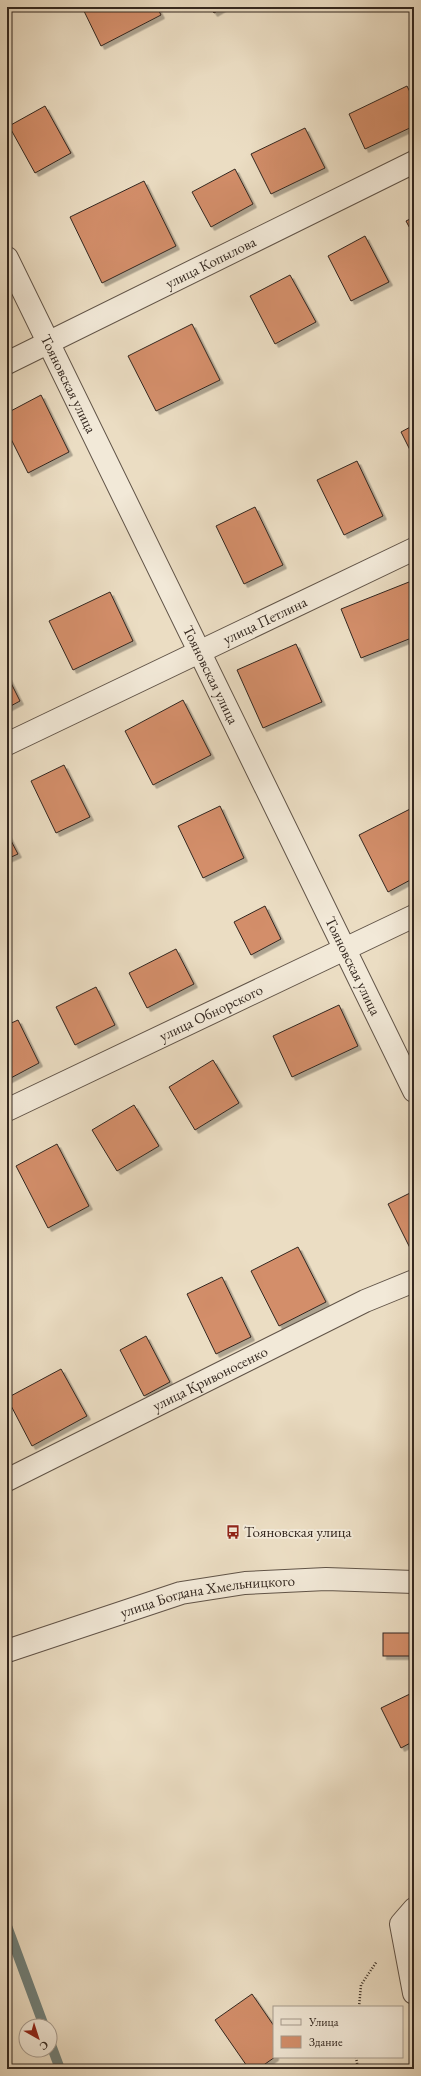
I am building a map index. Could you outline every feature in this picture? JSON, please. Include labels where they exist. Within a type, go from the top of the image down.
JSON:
[{"type":"street","name":"улица Копылова","points":[[7,363],[414,162]]},
{"type":"street","name":"Тояновская улица","points":[[7,258],[414,1091]]},
{"type":"street","name":"улица Петлина","points":[[7,744],[414,549]]},
{"type":"street","name":"улица Обнорского","points":[[7,1110],[414,916]]},
{"type":"street","name":"улица Кривоносенко","points":[[7,1480],[365,1301],[414,1281]]},
{"type":"street","name":"улица Богдана Хмельницкого","points":[[7,1651],[181,1593],[245,1583],[319,1579],[414,1582]]},
{"type":"street","points":[[408,1917],[414,1993]]},
{"type":"path","points":[[359,2006],[361,1985],[408,1917]]},
{"type":"path","points":[[356,2058],[358,2069]]},
{"type":"building","points":[[82,7],[157,7],[161,15],[101,46]]},
{"type":"building","points":[[210,7],[224,7],[214,13]]},
{"type":"building","points":[[407,86],[414,100],[414,126],[365,149],[349,114]]},
{"type":"building","points":[[45,106],[71,153],[35,173],[9,126]]},
{"type":"building","points":[[305,128],[325,168],[271,194],[251,154]]},
{"type":"building","points":[[235,169],[253,204],[211,227],[192,192]]},
{"type":"building","points":[[144,181],[176,246],[102,283],[70,217]]},
{"type":"building","points":[[414,217],[414,236],[406,221]]},
{"type":"building","points":[[365,236],[389,282],[351,301],[328,256]]},
{"type":"building","points":[[290,275],[316,322],[275,344],[250,296]]},
{"type":"building","points":[[192,324],[220,380],[156,411],[128,356]]},
{"type":"building","points":[[41,395],[69,452],[28,473],[7,431],[7,413]]},
{"type":"building","points":[[414,425],[414,458],[401,432]]},
{"type":"building","points":[[357,461],[383,516],[344,535],[317,480]]},
{"type":"building","points":[[255,507],[283,565],[244,584],[216,526]]},
{"type":"building","points":[[414,580],[414,637],[361,658],[341,609]]},
{"type":"building","points":[[110,592],[133,641],[73,670],[49,621]]},
{"type":"building","points":[[296,644],[322,702],[263,728],[237,670]]},
{"type":"building","points":[[7,675],[20,701],[7,708]]},
{"type":"building","points":[[183,700],[211,755],[153,785],[125,731]]},
{"type":"building","points":[[64,765],[90,817],[56,833],[31,781]]},
{"type":"building","points":[[220,806],[244,858],[203,878],[178,826]]},
{"type":"building","points":[[414,807],[414,878],[388,892],[359,835]]},
{"type":"building","points":[[7,833],[18,854],[7,859]]},
{"type":"building","points":[[265,906],[281,939],[251,955],[234,922]]},
{"type":"building","points":[[176,949],[194,984],[147,1008],[129,973]]},
{"type":"building","points":[[96,987],[115,1025],[75,1045],[56,1007]]},
{"type":"building","points":[[339,1005],[358,1046],[292,1077],[273,1036]]},
{"type":"building","points":[[18,1020],[39,1063],[7,1080],[7,1025]]},
{"type":"building","points":[[213,1060],[239,1103],[195,1130],[169,1087]]},
{"type":"building","points":[[134,1105],[159,1146],[117,1171],[92,1130]]},
{"type":"building","points":[[57,1144],[89,1206],[48,1228],[16,1166]]},
{"type":"building","points":[[414,1191],[414,1256],[388,1204]]},
{"type":"building","points":[[298,1247],[326,1302],[279,1326],[251,1271]]},
{"type":"building","points":[[222,1277],[251,1337],[216,1354],[187,1294]]},
{"type":"building","points":[[146,1336],[170,1382],[144,1396],[120,1350]]},
{"type":"building","points":[[61,1369],[87,1416],[32,1446],[7,1398]]},
{"type":"building","points":[[383,1633],[414,1633],[414,1656],[383,1656]]},
{"type":"building","points":[[414,1692],[414,1741],[401,1748],[381,1708]]},
{"type":"building","points":[[252,1994],[273,2025],[274,2058],[258,2069],[249,2069],[215,2020]]},
{"type":"waterway","points":[[7,1926],[41,2018]]},
{"type":"waterway","points":[[56,2058],[60,2069]]},
{"type":"place","name":"Тояновская улица","points":[[233,1532]]}]
